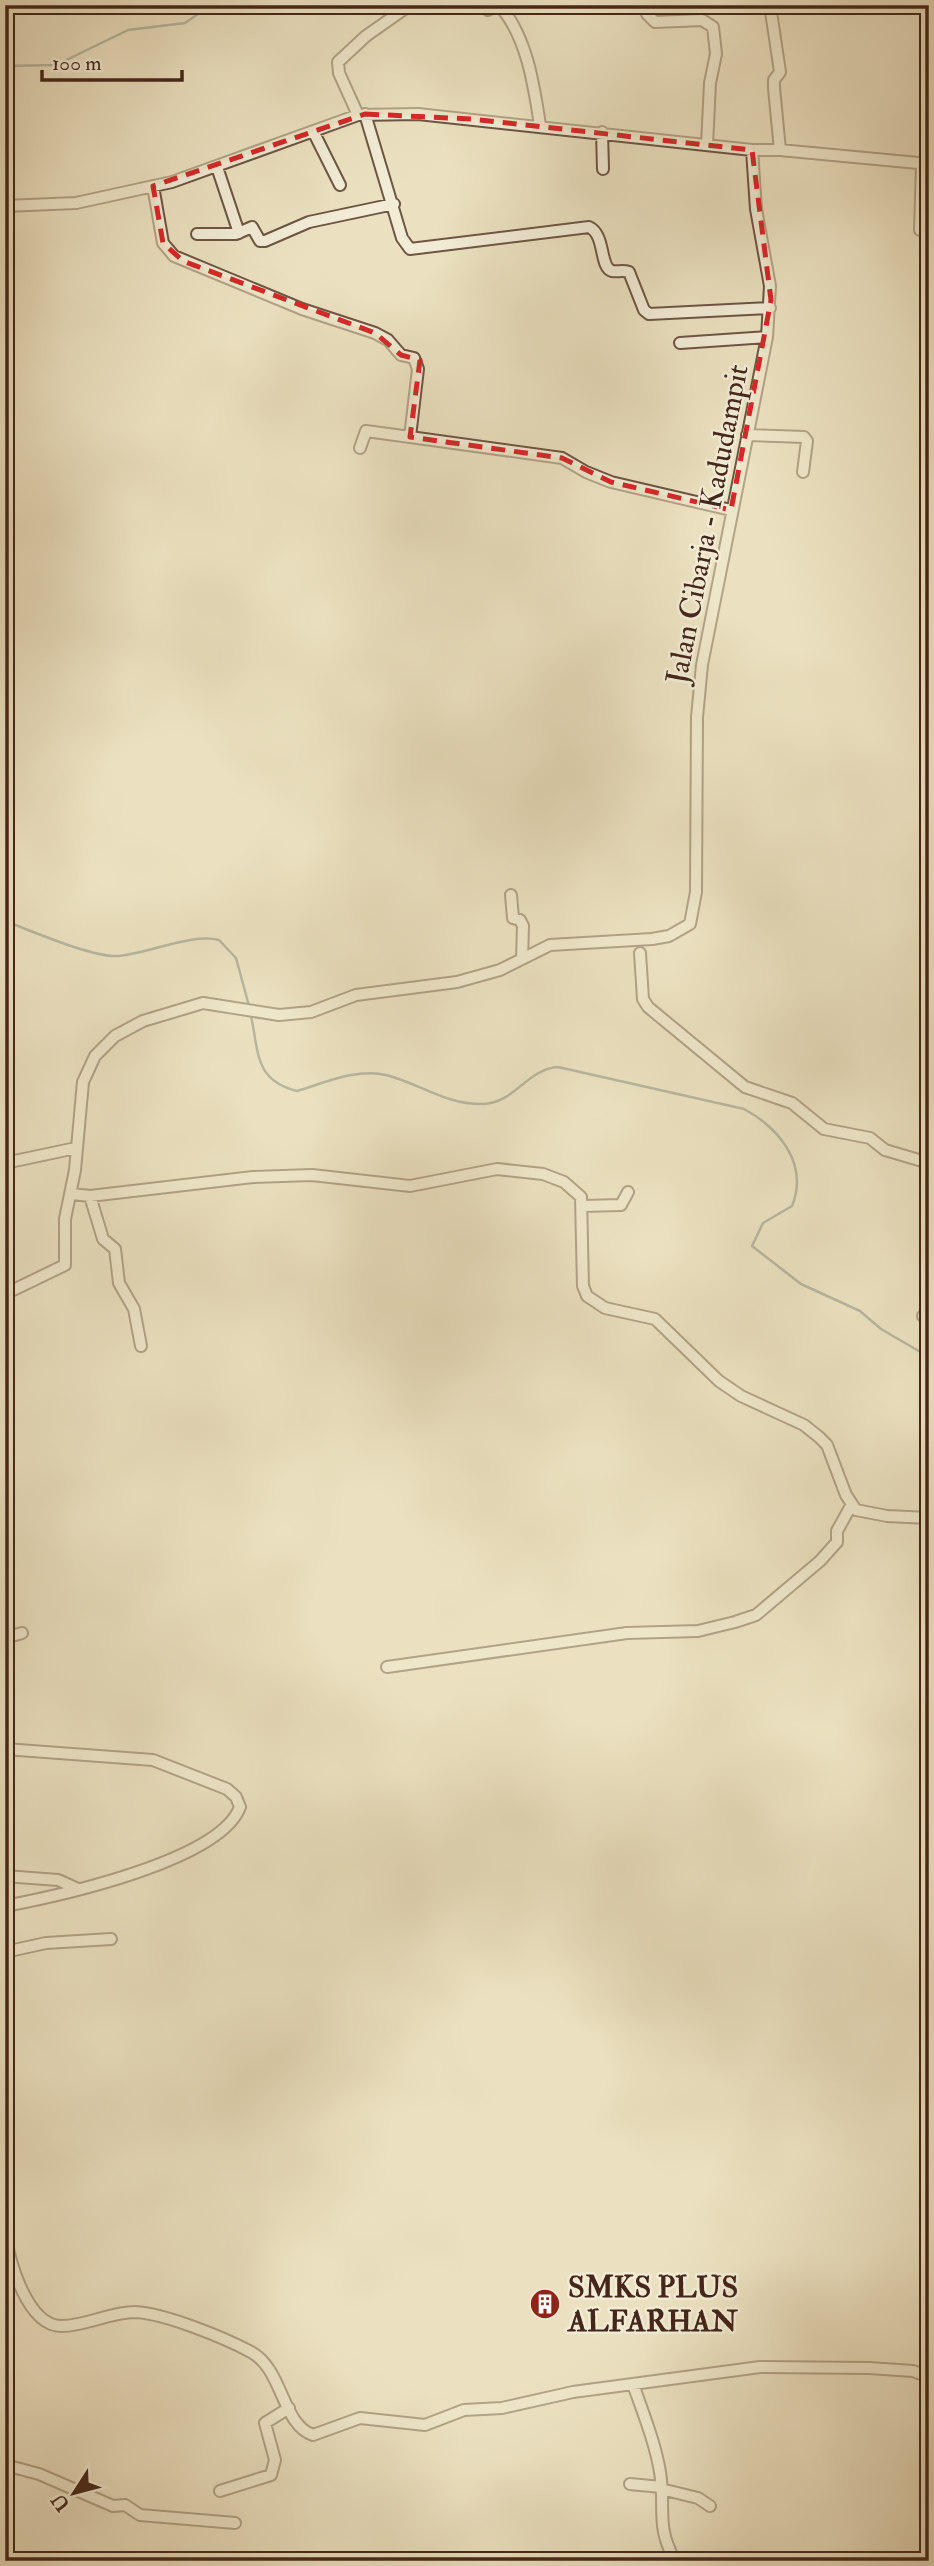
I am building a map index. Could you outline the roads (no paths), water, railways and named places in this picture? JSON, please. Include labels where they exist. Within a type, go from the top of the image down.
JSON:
[{"type":"street","points":[[410,5],[366,36],[338,62],[339,73],[361,115],[394,204],[402,238],[410,249],[589,227],[597,233],[606,267],[612,271],[629,272],[644,310],[649,314],[770,308]]},
{"type":"street","points":[[483,5],[488,10],[498,5],[518,36],[535,93],[540,125]]},
{"type":"street","points":[[646,5],[648,14],[655,22],[702,20],[713,27],[716,54],[710,83],[707,145]]},
{"type":"street","points":[[770,5],[780,72],[774,88],[780,150]]},
{"type":"street","points":[[5,206],[76,203],[153,186],[217,167],[361,115],[418,114],[540,125],[752,150],[780,150],[925,164],[920,230]]},
{"type":"street","points":[[314,132],[340,185]]},
{"type":"street","points":[[602,132],[603,169]]},
{"type":"street","name":"Jalan Cibarja - Kadudampit","points":[[5,1294],[65,1265],[65,1219],[72,1194],[87,1070],[105,1044],[143,1021],[203,1003],[279,1015],[311,1012],[356,995],[457,982],[500,971],[551,945],[652,939],[669,936],[690,924],[696,891],[697,717],[702,665],[767,337],[770,308],[770,286],[756,209],[752,150]]},
{"type":"street","points":[[217,167],[239,233]]},
{"type":"street","points":[[153,186],[163,243],[174,256],[303,309],[375,333],[388,340],[401,355],[414,358],[418,369],[410,437]]},
{"type":"street","points":[[197,234],[239,233],[252,227],[258,239],[265,242],[309,222],[394,204]]},
{"type":"street","points":[[680,342],[767,337]]},
{"type":"street","points":[[360,448],[366,432],[562,458],[595,477],[731,510]]},
{"type":"street","points":[[747,435],[804,437],[807,441],[803,472]]},
{"type":"street","points":[[511,895],[513,918],[520,920],[523,926],[522,959]]},
{"type":"street","points":[[640,953],[643,999],[648,1007],[745,1087],[792,1103],[824,1129],[870,1138],[885,1150],[929,1163]]},
{"type":"street","points":[[5,1163],[76,1148]]},
{"type":"street","points":[[72,1194],[90,1196],[244,1178],[312,1175],[410,1186],[508,1169],[528,1170],[564,1182],[578,1192],[583,1206],[583,1286],[587,1296],[605,1308],[655,1319],[719,1381],[812,1431],[827,1445],[852,1504],[862,1513],[929,1518]]},
{"type":"street","points":[[583,1206],[621,1205],[628,1192]]},
{"type":"street","points":[[90,1196],[103,1239],[115,1249],[119,1283],[134,1309],[141,1346]]},
{"type":"street","points":[[387,1667],[627,1633],[698,1631],[756,1615],[820,1561],[837,1542],[838,1531],[852,1504]]},
{"type":"street","points":[[5,1638],[22,1633]]},
{"type":"street","points":[[5,1749],[153,1760],[206,1779],[236,1797],[240,1807],[229,1823],[186,1852],[162,1864],[78,1889],[5,1906]]},
{"type":"street","points":[[5,1875],[58,1880],[78,1889]]},
{"type":"street","points":[[5,1952],[46,1943],[111,1940]]},
{"type":"street","points":[[5,2232],[11,2265],[19,2283],[31,2305],[51,2325],[61,2326],[133,2312],[180,2323],[259,2357],[271,2371],[301,2429],[318,2435],[360,2417],[425,2424],[464,2410],[502,2408],[573,2392],[778,2367],[869,2368],[913,2371],[929,2377]]},
{"type":"street","points":[[633,2384],[657,2455],[661,2488],[661,2530],[675,2561]]},
{"type":"street","points":[[219,2491],[271,2475],[275,2467],[274,2455],[265,2423],[289,2408]]},
{"type":"street","points":[[5,2465],[39,2474],[113,2506],[125,2505],[140,2515],[235,2523]]},
{"type":"street","points":[[630,2484],[661,2488],[698,2498],[709,2506]]},
{"type":"waterway","points":[[5,66],[56,65],[128,30],[185,23],[211,5]]},
{"type":"waterway","points":[[5,921],[94,953],[119,956],[184,941],[219,940],[236,958],[249,1006]]},
{"type":"waterway","points":[[251,1016],[258,1053],[266,1072],[273,1080],[297,1091],[341,1077],[375,1073],[457,1101],[483,1104],[504,1098],[538,1073],[558,1067],[744,1109],[769,1126],[779,1137],[788,1149],[797,1176],[792,1206],[763,1223],[752,1246],[801,1284],[860,1311],[881,1329],[929,1357]]},
{"type":"place","name":"SMKS PLUS ALFARHAN","points":[[545,2304]]}]
